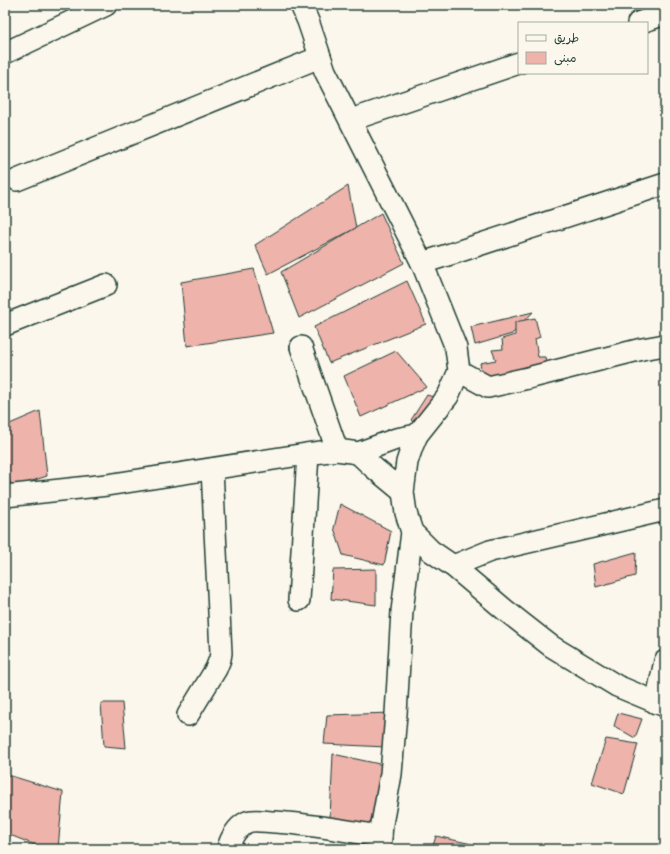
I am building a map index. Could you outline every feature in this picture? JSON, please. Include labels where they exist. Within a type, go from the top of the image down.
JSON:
[{"type":"street","points":[[5,52],[106,5]]},
{"type":"street","points":[[228,849],[233,836],[243,825],[249,822],[262,821],[303,824],[381,842],[382,824],[391,766],[396,714],[402,611],[412,532],[406,513],[403,492],[407,462],[417,435],[448,396],[459,371],[456,348],[422,263],[325,71],[301,5]]},
{"type":"street","points":[[641,22],[665,14]]},
{"type":"street","points":[[17,180],[320,58]]},
{"type":"street","points":[[351,120],[518,63]]},
{"type":"street","points":[[422,263],[665,184]]},
{"type":"street","points":[[5,325],[106,285]]},
{"type":"street","points":[[459,371],[488,387],[642,349],[665,345]]},
{"type":"street","points":[[301,347],[337,450]]},
{"type":"street","points":[[5,496],[108,486],[286,456],[337,450],[358,453],[396,439],[417,435]]},
{"type":"street","points":[[358,453],[403,492]]},
{"type":"street","points":[[299,600],[308,454]]},
{"type":"street","points":[[188,715],[216,669],[221,653],[212,469]]},
{"type":"street","points":[[453,566],[490,551],[665,510]]},
{"type":"street","points":[[412,532],[431,551],[453,566],[505,610],[551,646],[617,686],[661,704],[665,660]]},
{"type":"building","points":[[348,186],[356,228],[268,274],[255,245]]},
{"type":"building","points":[[381,213],[404,263],[299,318],[281,272]]},
{"type":"building","points":[[254,269],[273,333],[187,346],[181,282]]},
{"type":"building","points":[[407,281],[426,324],[329,363],[314,327]]},
{"type":"building","points":[[533,312],[512,334],[475,345],[471,327]]},
{"type":"building","points":[[535,318],[540,337],[535,339],[538,357],[545,357],[547,368],[501,378],[482,375],[480,363],[496,360],[492,350],[503,349],[502,339],[515,335],[515,322]]},
{"type":"building","points":[[396,351],[427,387],[361,417],[344,376]]},
{"type":"building","points":[[427,395],[439,399],[418,427],[411,420]]},
{"type":"building","points":[[40,411],[47,476],[11,488],[5,458],[5,426]]},
{"type":"building","points":[[340,504],[391,531],[384,565],[343,555],[334,528]]},
{"type":"building","points":[[636,552],[635,576],[596,587],[593,564]]},
{"type":"building","points":[[376,569],[376,605],[331,599],[333,570]]},
{"type":"building","points":[[101,703],[122,703],[126,748],[104,746]]},
{"type":"building","points":[[392,713],[386,747],[324,744],[327,715]]},
{"type":"building","points":[[618,713],[642,719],[635,738],[614,726]]},
{"type":"building","points":[[606,739],[638,744],[624,794],[592,783]]},
{"type":"building","points":[[333,754],[384,765],[378,832],[330,818]]},
{"type":"building","points":[[5,774],[63,792],[58,849],[45,849],[5,833]]},
{"type":"building","points":[[436,836],[494,849],[432,849]]},
{"type":"building","points":[[526,848],[576,848],[526,849]]}]
